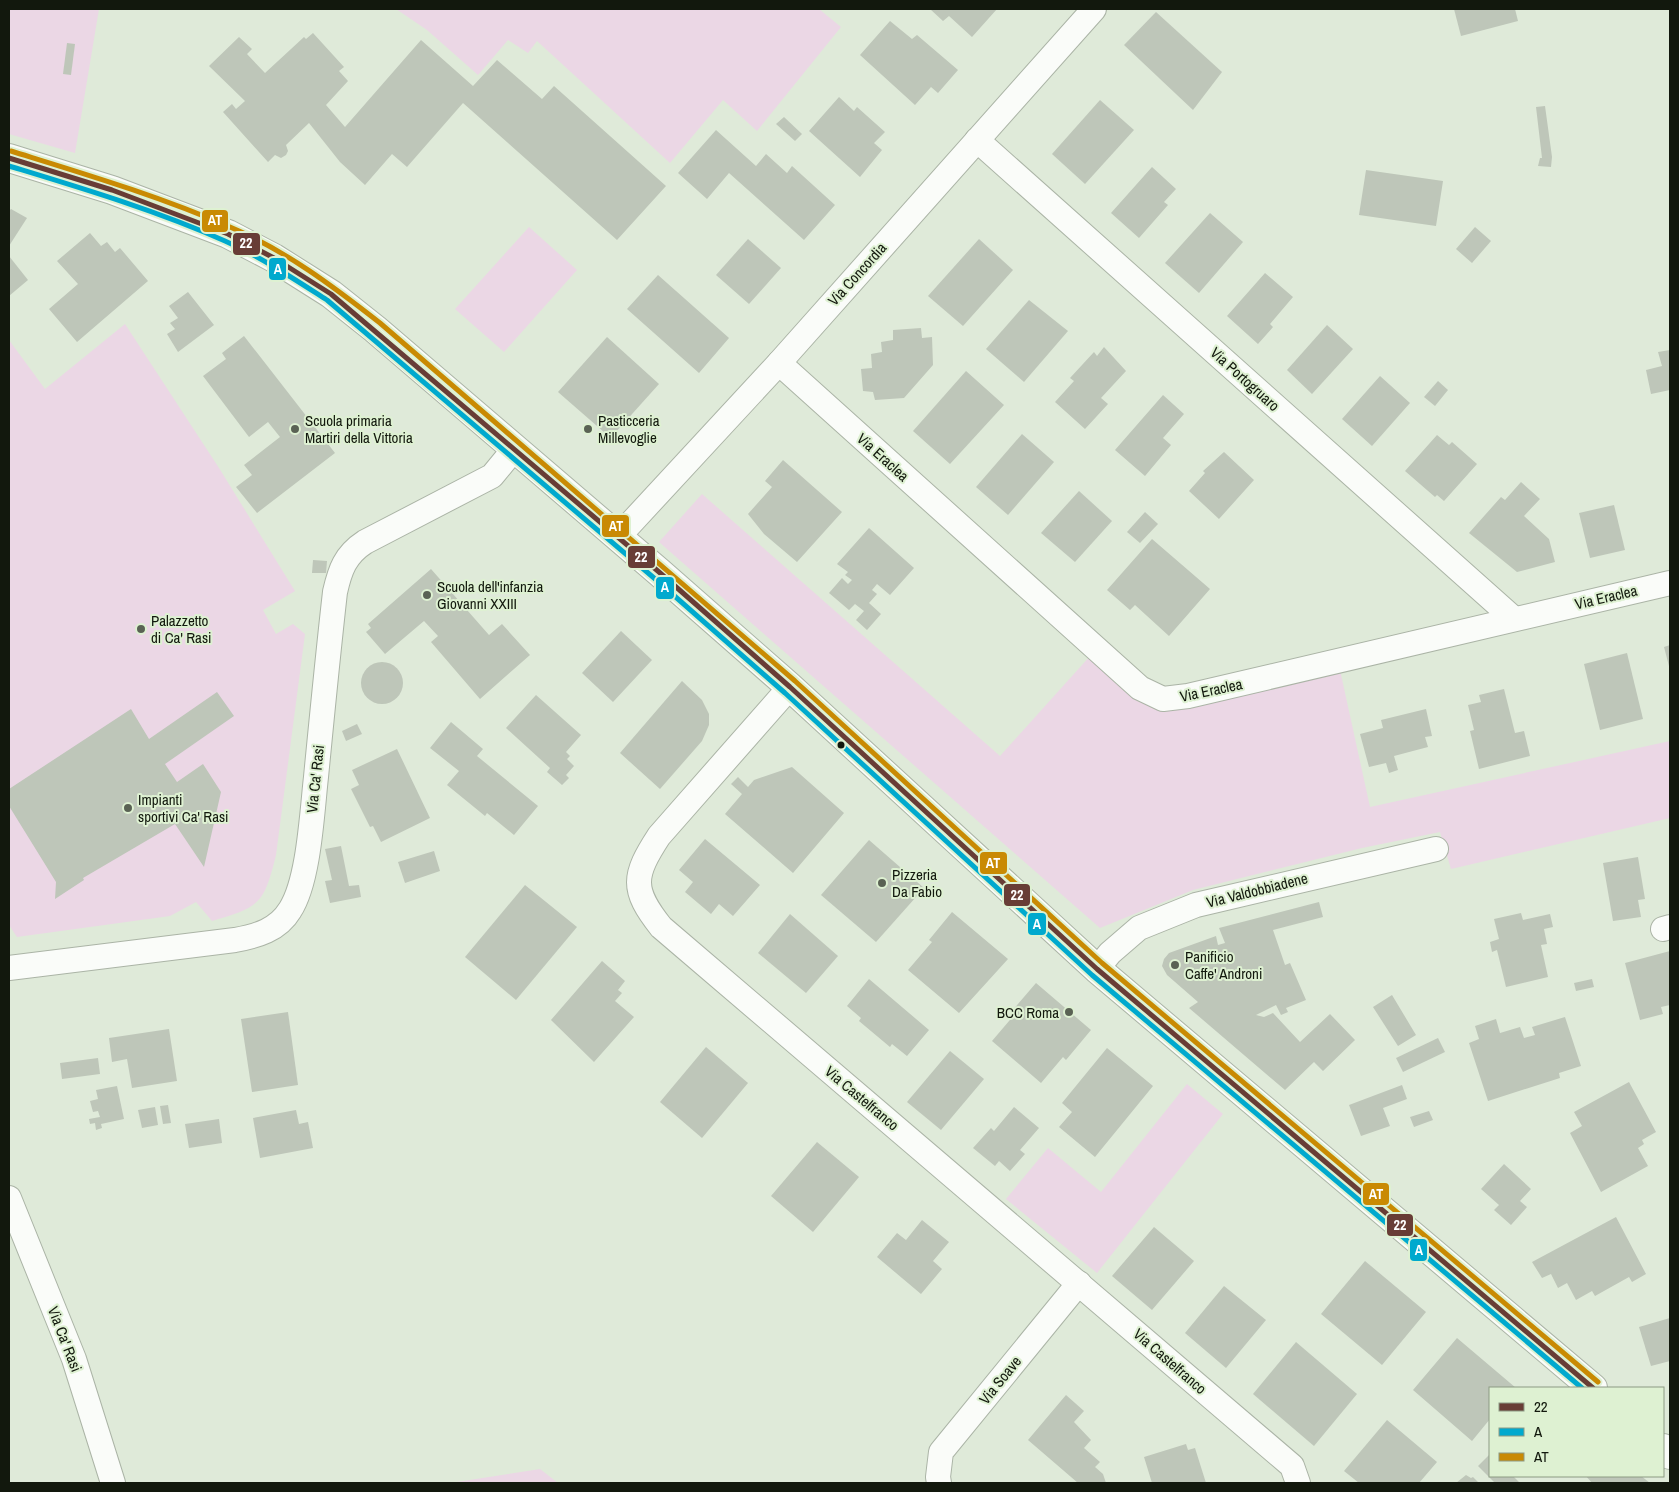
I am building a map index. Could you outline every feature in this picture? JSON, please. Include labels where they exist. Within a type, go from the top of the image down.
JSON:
[{"type":"street","name":"Via Concordia","points":[[618,537],[779,363],[1094,9]]},
{"type":"street","name":"Via Portogruaro","points":[[977,140],[1513,618]]},
{"type":"street","points":[[9,158],[112,190],[228,234],[274,258],[331,294],[515,448],[790,687],[1097,969],[1592,1387]]},
{"type":"street","name":"Via Eraclea","points":[[779,363],[1140,688],[1163,699],[1197,694],[1513,618],[1670,583]]},
{"type":"street","name":"Via Ca' Rasi","points":[[9,968],[235,940],[255,936],[276,926],[289,912],[298,892],[309,845],[335,592],[341,568],[354,550],[365,542],[492,476],[515,448]]},
{"type":"street","name":"Via Castelfranco","points":[[790,687],[659,836],[644,858],[638,882],[645,906],[661,926],[1079,1283],[1294,1475],[1312,1483]]},
{"type":"street","name":"Via Valdobbiadene","points":[[1097,969],[1110,953],[1139,928],[1196,905],[1436,849]]},
{"type":"street","name":"Via Ca' Rasi","points":[[9,1198],[74,1359],[113,1483]]},
{"type":"street","name":"Via Soave","points":[[939,1483],[941,1452],[1079,1283]]},
{"type":"shaded area","points":[[9,9],[99,9],[75,153],[9,134]]},
{"type":"shaded area","points":[[396,9],[819,9],[841,27],[757,131],[723,100],[670,163],[537,41],[528,53],[508,40],[478,75],[427,30]]},
{"type":"shaded area","points":[[529,227],[577,270],[504,352],[455,309]]},
{"type":"shaded area","name":"Palazzetto di Ca' Rasi","points":[[125,324],[219,468],[295,591],[263,610],[276,634],[293,624],[305,634],[276,855],[268,884],[263,893],[258,901],[241,912],[212,921],[196,902],[170,916],[17,937],[9,925],[9,340],[45,389]]},
{"type":"shaded area","points":[[702,494],[1000,756],[1091,655],[1138,698],[1340,670],[1370,807],[1670,741],[1670,818],[1451,869],[1440,832],[1362,848],[1193,890],[1100,928],[659,542]]},
{"type":"shaded area","points":[[1187,1084],[1223,1114],[1097,1273],[1006,1199],[1048,1148],[1101,1192]]},
{"type":"shaded area","points":[[540,1469],[558,1483],[450,1483]]},
{"type":"building","points":[[930,9],[997,9],[972,37],[949,16],[943,21]]},
{"type":"building","points":[[1454,9],[1515,9],[1518,21],[1461,36]]},
{"type":"building","points":[[1156,12],[1222,72],[1193,110],[1124,45]]},
{"type":"building","points":[[890,21],[912,39],[917,35],[958,70],[938,93],[931,87],[915,105],[860,55]]},
{"type":"building","points":[[313,33],[344,67],[339,71],[348,81],[326,105],[345,127],[421,40],[473,86],[497,60],[542,99],[554,86],[666,186],[617,240],[463,103],[407,167],[392,154],[365,185],[340,162],[309,123],[286,145],[288,151],[286,155],[281,158],[275,155],[268,162],[223,112],[232,104],[236,109],[245,101],[209,66],[239,37],[252,49],[247,54],[265,73],[304,37],[306,39]]},
{"type":"building","points":[[67,43],[75,44],[71,75],[63,74]]},
{"type":"building","points":[[839,97],[854,111],[857,107],[885,132],[874,143],[882,150],[860,177],[809,131]]},
{"type":"building","points":[[1100,100],[1134,130],[1085,184],[1052,154]]},
{"type":"building","points":[[1545,106],[1552,157],[1551,167],[1538,166],[1540,158],[1542,158],[1536,107]]},
{"type":"building","points":[[784,117],[802,134],[795,141],[776,124]]},
{"type":"building","points":[[716,130],[756,166],[766,154],[787,173],[792,166],[835,205],[804,240],[729,173],[707,199],[678,173]]},
{"type":"building","points":[[1152,167],[1176,189],[1164,202],[1168,205],[1139,238],[1111,213]]},
{"type":"building","points":[[1366,170],[1443,181],[1436,226],[1359,215]]},
{"type":"building","points":[[11,209],[27,218],[9,246],[9,211]]},
{"type":"building","points":[[1210,213],[1243,242],[1199,293],[1165,263]]},
{"type":"building","points":[[1475,227],[1491,241],[1472,263],[1456,249]]},
{"type":"building","points":[[90,233],[101,246],[107,242],[115,252],[120,248],[148,281],[77,342],[49,309],[78,284],[57,261]]},
{"type":"building","points":[[748,239],[781,268],[749,304],[716,275]]},
{"type":"building","points":[[979,239],[1013,270],[963,326],[928,296]]},
{"type":"building","points":[[9,256],[28,280],[9,296]]},
{"type":"building","points":[[1265,273],[1293,297],[1270,324],[1273,327],[1258,344],[1227,316]]},
{"type":"building","points":[[658,275],[729,338],[699,373],[627,309]]},
{"type":"building","points":[[188,292],[214,325],[178,352],[167,334],[175,329],[170,323],[178,318],[169,306]]},
{"type":"building","points":[[1029,300],[1068,331],[1024,382],[986,349]]},
{"type":"building","points":[[1327,325],[1353,349],[1312,394],[1287,370]]},
{"type":"building","points":[[921,328],[922,338],[932,337],[933,365],[904,398],[875,400],[873,392],[863,391],[861,369],[872,368],[871,354],[882,352],[881,342],[893,340],[893,330]]},
{"type":"building","name":"Scuola primaria Martiri della Vittoria","points":[[244,336],[335,453],[257,513],[236,487],[252,475],[244,465],[280,437],[268,422],[249,437],[203,376],[226,359],[222,353]]},
{"type":"building","points":[[607,337],[659,384],[615,433],[605,433],[558,392]]},
{"type":"building","points":[[1104,347],[1126,371],[1101,398],[1108,404],[1085,429],[1055,402],[1074,381],[1070,378],[1094,352],[1097,356]]},
{"type":"building","points":[[1670,350],[1670,390],[1651,394],[1646,370],[1662,366],[1658,352]]},
{"type":"building","points":[[966,371],[1004,405],[950,464],[913,431]]},
{"type":"building","points":[[1380,376],[1410,403],[1372,446],[1342,419]]},
{"type":"building","points":[[1438,381],[1448,390],[1435,406],[1424,397]]},
{"type":"building","points":[[1163,395],[1184,414],[1163,438],[1171,445],[1145,476],[1115,450]]},
{"type":"building","points":[[1022,434],[1054,462],[1008,515],[976,487]]},
{"type":"building","points":[[1437,435],[1449,445],[1452,442],[1477,464],[1444,501],[1437,495],[1435,497],[1405,471]]},
{"type":"building","points":[[1224,452],[1254,480],[1219,519],[1189,491],[1205,473],[1203,471]]},
{"type":"building","points":[[783,460],[842,512],[797,562],[764,534],[748,514],[772,487],[765,481]]},
{"type":"building","points":[[1521,482],[1540,499],[1524,516],[1549,539],[1555,562],[1517,572],[1469,533],[1501,497],[1505,500]]},
{"type":"building","points":[[1079,491],[1112,521],[1075,562],[1041,533]]},
{"type":"building","points":[[1614,505],[1625,550],[1590,558],[1579,513]]},
{"type":"building","points":[[1145,512],[1158,524],[1140,543],[1127,532]]},
{"type":"building","points":[[869,528],[914,568],[890,595],[877,584],[872,590],[877,594],[869,603],[881,614],[867,630],[856,620],[864,611],[855,604],[849,610],[829,593],[842,578],[848,584],[852,580],[845,575],[848,572],[837,564]]},
{"type":"building","points":[[1152,539],[1210,589],[1169,636],[1135,605],[1130,610],[1107,590]]},
{"type":"building","points":[[313,560],[327,561],[326,573],[312,573]]},
{"type":"building","name":"Scuola dell'infanzia Giovanni XXIII","points":[[431,569],[489,635],[502,624],[530,655],[480,699],[431,642],[438,636],[424,621],[385,654],[366,632],[371,628],[368,624]]},
{"type":"building","points":[[621,631],[652,660],[613,702],[582,673]]},
{"type":"building","points":[[1670,645],[1670,670],[1664,647]]},
{"type":"building","points":[[1627,653],[1643,719],[1600,730],[1584,664]]},
{"type":"building","points":[[386,662],[394,665],[400,671],[403,683],[400,695],[394,701],[378,704],[370,701],[364,695],[361,679],[364,671],[370,665]]},
{"type":"building","points":[[682,681],[702,700],[709,714],[709,725],[702,741],[660,789],[620,753]]},
{"type":"building","points":[[1504,689],[1515,733],[1524,731],[1530,756],[1479,769],[1470,731],[1474,730],[1468,705],[1481,702],[1479,695]]},
{"type":"building","name":"Impianti sportivi Ca' Rasi","points":[[217,692],[234,716],[165,764],[177,782],[203,764],[221,792],[204,867],[175,824],[83,878],[84,880],[55,899],[56,882],[9,806],[9,789],[131,709],[149,739]]},
{"type":"building","points":[[536,695],[581,735],[566,752],[570,756],[567,759],[574,766],[566,775],[569,778],[562,785],[547,772],[550,768],[506,728]]},
{"type":"building","points":[[1426,709],[1432,736],[1425,737],[1428,747],[1394,756],[1398,770],[1389,773],[1386,763],[1369,767],[1360,734],[1383,728],[1381,720]]},
{"type":"building","points":[[451,722],[483,749],[477,756],[538,806],[514,835],[487,813],[485,816],[447,785],[459,771],[430,748]]},
{"type":"building","points":[[357,724],[362,734],[346,741],[342,731]]},
{"type":"building","points":[[397,749],[430,818],[381,842],[373,826],[370,827],[351,789],[359,785],[352,770]]},
{"type":"building","points":[[792,767],[844,813],[793,873],[725,814],[742,794],[731,784],[738,777],[748,787],[754,780]]},
{"type":"building","points":[[705,839],[760,885],[733,916],[719,904],[711,914],[685,892],[693,882],[679,870]]},
{"type":"building","points":[[869,840],[924,888],[876,942],[821,895]]},
{"type":"building","points":[[341,846],[349,886],[359,885],[361,897],[330,903],[325,881],[332,880],[325,849]]},
{"type":"building","points":[[434,851],[440,871],[405,883],[398,862]]},
{"type":"building","points":[[1638,857],[1645,899],[1638,900],[1641,917],[1613,921],[1603,863]]},
{"type":"building","points":[[525,885],[577,927],[516,1000],[465,957]]},
{"type":"building","points":[[1319,902],[1323,917],[1273,930],[1285,965],[1290,963],[1306,1000],[1286,1008],[1288,1012],[1281,1015],[1276,1005],[1256,1015],[1264,1017],[1273,1013],[1300,1042],[1330,1014],[1355,1040],[1323,1071],[1314,1062],[1285,1090],[1189,1008],[1198,1002],[1167,975],[1162,966],[1164,959],[1169,953],[1216,936],[1218,945],[1225,943],[1219,928]]},
{"type":"building","points":[[952,912],[1008,959],[959,1013],[908,970],[932,942],[929,940]]},
{"type":"building","points":[[1521,913],[1523,920],[1550,914],[1553,927],[1544,929],[1547,944],[1541,945],[1548,977],[1506,987],[1497,950],[1492,952],[1490,942],[1499,939],[1494,919]]},
{"type":"building","points":[[790,914],[838,956],[806,993],[758,953]]},
{"type":"building","points":[[1670,951],[1670,1005],[1661,1007],[1663,1014],[1640,1020],[1625,963]]},
{"type":"building","points":[[602,961],[625,981],[618,990],[622,993],[615,1001],[634,1017],[594,1062],[551,1020]]},
{"type":"building","points":[[869,979],[929,1030],[907,1056],[892,1044],[890,1047],[859,1021],[861,1018],[847,1006]]},
{"type":"building","points":[[1592,979],[1594,987],[1576,991],[1574,983]]},
{"type":"building","points":[[1036,983],[1091,1030],[1066,1060],[1063,1057],[1041,1083],[992,1041],[1015,1014],[1012,1011]]},
{"type":"building","points":[[1392,995],[1416,1035],[1398,1046],[1373,1007]]},
{"type":"building","points":[[288,1012],[298,1085],[252,1092],[241,1019]]},
{"type":"building","points":[[1565,1017],[1581,1066],[1559,1073],[1560,1078],[1488,1101],[1469,1043],[1479,1039],[1475,1026],[1496,1019],[1500,1033],[1520,1027],[1524,1038],[1535,1035],[1532,1027]]},
{"type":"building","points":[[169,1029],[177,1081],[132,1088],[127,1059],[112,1062],[109,1038]]},
{"type":"building","points":[[1438,1038],[1445,1052],[1403,1072],[1396,1058]]},
{"type":"building","points":[[706,1047],[748,1083],[702,1138],[660,1102]]},
{"type":"building","points":[[1107,1048],[1153,1086],[1095,1157],[1059,1127],[1072,1112],[1062,1103]]},
{"type":"building","points":[[950,1051],[984,1079],[941,1130],[907,1102]]},
{"type":"building","points":[[98,1058],[100,1074],[62,1079],[60,1063]]},
{"type":"building","points":[[1629,1082],[1656,1132],[1642,1140],[1644,1144],[1638,1148],[1648,1166],[1601,1192],[1570,1133],[1582,1126],[1574,1112]]},
{"type":"building","points":[[1402,1085],[1407,1099],[1383,1108],[1390,1126],[1361,1136],[1349,1105]]},
{"type":"building","points":[[117,1086],[124,1119],[101,1124],[102,1128],[96,1130],[95,1123],[90,1124],[89,1119],[100,1117],[98,1111],[93,1112],[90,1101],[98,1099],[96,1090]]},
{"type":"building","points":[[168,1105],[171,1123],[163,1124],[160,1106]]},
{"type":"building","points":[[155,1107],[158,1125],[142,1128],[138,1110]]},
{"type":"building","points":[[1014,1107],[1039,1128],[1020,1150],[1025,1154],[1010,1171],[999,1161],[995,1166],[973,1148],[991,1128],[994,1131]]},
{"type":"building","points":[[296,1110],[299,1124],[308,1122],[313,1148],[260,1158],[253,1118]]},
{"type":"building","points":[[1429,1111],[1433,1120],[1414,1127],[1410,1117]]},
{"type":"building","points":[[219,1119],[222,1143],[189,1148],[185,1124]]},
{"type":"building","points":[[817,1142],[859,1177],[813,1232],[771,1196]]},
{"type":"building","points":[[1504,1164],[1531,1189],[1520,1201],[1527,1207],[1511,1225],[1494,1210],[1499,1205],[1481,1189]]},
{"type":"building","points":[[1616,1217],[1646,1274],[1632,1282],[1629,1277],[1595,1296],[1592,1291],[1576,1300],[1567,1283],[1558,1288],[1551,1274],[1542,1278],[1532,1262]]},
{"type":"building","points":[[922,1220],[949,1242],[933,1261],[942,1269],[921,1294],[877,1257],[897,1233],[906,1240]]},
{"type":"building","points":[[1154,1227],[1194,1261],[1152,1310],[1112,1276]]},
{"type":"building","points":[[1365,1261],[1426,1312],[1382,1365],[1321,1314]]},
{"type":"building","points":[[1224,1286],[1266,1320],[1226,1368],[1185,1333]]},
{"type":"building","points":[[1670,1318],[1670,1361],[1651,1366],[1639,1327]]},
{"type":"building","points":[[1457,1338],[1515,1387],[1489,1387],[1489,1420],[1472,1441],[1413,1390]]},
{"type":"building","points":[[1296,1342],[1357,1394],[1314,1446],[1253,1394]]},
{"type":"building","points":[[1066,1395],[1084,1411],[1074,1422],[1091,1440],[1084,1448],[1100,1462],[1095,1467],[1103,1474],[1106,1483],[1078,1483],[1028,1440]]},
{"type":"building","points":[[1387,1420],[1437,1462],[1419,1483],[1359,1483],[1344,1471]]},
{"type":"building","points":[[1186,1444],[1188,1450],[1195,1448],[1206,1483],[1152,1483],[1144,1457]]},
{"type":"building","points":[[1489,1455],[1489,1477],[1478,1466]]},
{"type":"building","points":[[1466,1475],[1471,1478],[1473,1477],[1479,1483],[1456,1483]]},
{"type":"building","points":[[1489,1477],[1514,1477],[1520,1483],[1495,1483]]},
{"type":"building","points":[[1587,1477],[1642,1477],[1650,1483],[1592,1483]]},
{"type":"transit line","name":"AT","points":[[11,151],[149,195],[230,227],[290,258],[363,309],[795,681],[1102,963],[1598,1382]]},
{"type":"transit line","name":"22","points":[[9,158],[112,190],[228,234],[274,258],[331,294],[659,572],[790,687],[1097,969],[1592,1387]]},
{"type":"transit line","name":"A","points":[[9,166],[118,200],[199,230],[251,254],[327,300],[654,578],[785,693],[1092,975],[1581,1387]]},
{"type":"place","name":"Scuola primaria Martiri della Vittoria","points":[[295,429]]},
{"type":"place","name":"Pasticceria Millevoglie","points":[[588,429]]},
{"type":"place","name":"Scuola dell'infanzia Giovanni XXIII","points":[[427,595]]},
{"type":"place","name":"Palazzetto di Ca' Rasi","points":[[141,629]]},
{"type":"place","name":"Impianti sportivi Ca' Rasi","points":[[128,808]]},
{"type":"place","name":"Pizzeria Da Fabio","points":[[882,883]]},
{"type":"place","name":"Panificio Caffe' Androni","points":[[1175,965]]},
{"type":"place","name":"BCC Roma","points":[[1069,1012]]}]
